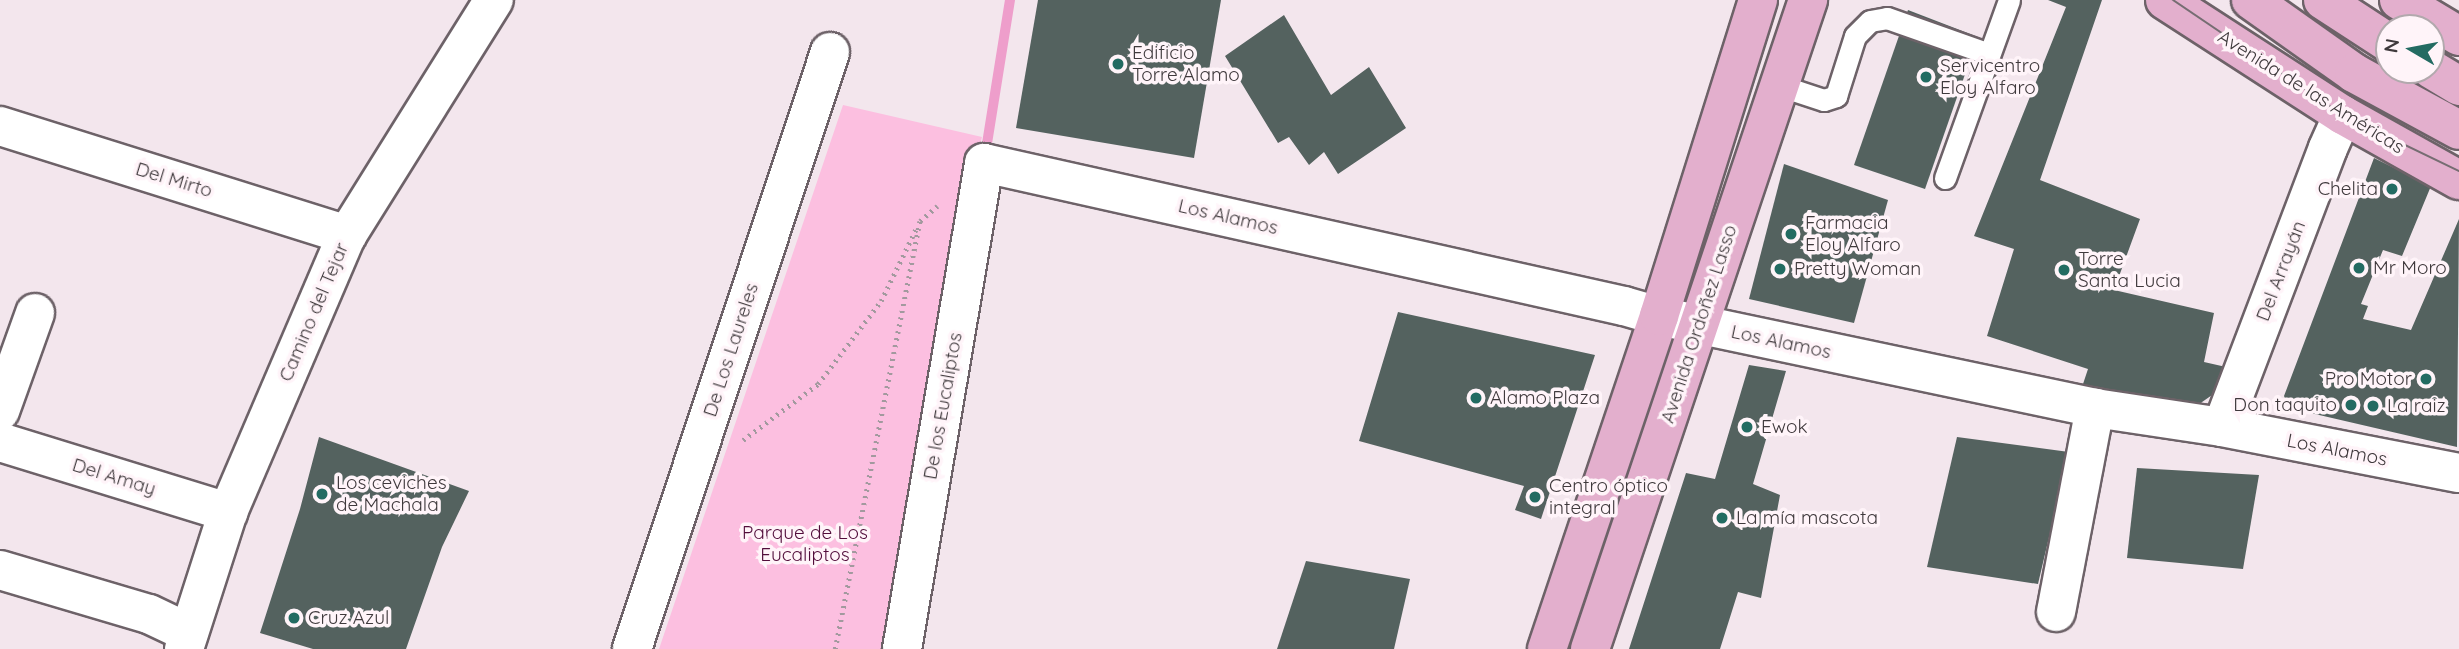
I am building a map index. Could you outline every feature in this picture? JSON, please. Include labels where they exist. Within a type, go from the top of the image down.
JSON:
[{"type":"main road","name":"Avenida Ordoñez Lasso","points":[[1547,649],[1659,316],[1758,0]]},
{"type":"main road","name":"Avenida Ordoñez Lasso","points":[[1590,649],[1808,0]]},
{"type":"main road","name":"Avenida de las Américas","points":[[2165,0],[2343,115],[2459,180]]},
{"type":"main road","name":"Avenida de las Américas","points":[[2250,0],[2354,73],[2459,130]]},
{"type":"main road","points":[[2322,0],[2375,34]]},
{"type":"main road","points":[[2399,0],[2459,36]]},
{"type":"main road","points":[[1737,69],[1778,85]]},
{"type":"street","name":"Camino del Tejar","points":[[186,641],[228,512],[347,235],[494,0]]},
{"type":"street","name":"De Los Laureles","points":[[632,649],[830,52]]},
{"type":"street","name":"Del Arrayán","points":[[2222,427],[2343,115]]},
{"type":"street","name":"Del Mirto","points":[[0,126],[347,235]]},
{"type":"street","name":"Los Alamos","points":[[984,163],[1699,325],[2095,408],[2222,427],[2459,473]]},
{"type":"street","name":"De los Eucaliptos","points":[[902,649],[984,163]]},
{"type":"street","points":[[0,411],[35,313]]},
{"type":"street","points":[[2056,612],[2095,408]]},
{"type":"street","name":"Del Amay","points":[[0,442],[228,512]]},
{"type":"street","points":[[0,570],[149,614],[186,641]]},
{"type":"lane","points":[[1945,178],[2009,0]]},
{"type":"lane","points":[[1778,85],[1824,100],[1836,96],[1855,36],[1870,21],[1887,18],[1989,54]]},
{"type":"path","points":[[698,450],[726,453],[818,384],[881,301],[920,221],[940,203]]},
{"type":"path","points":[[835,649],[920,221]]},
{"type":"green space","name":"Parque de Los Eucaliptos","points":[[843,105],[982,137],[971,177],[892,649],[659,649]]},
{"type":"building","name":"Edificio Torre Alamo","points":[[1038,0],[1221,0],[1194,158],[1016,128]]},
{"type":"building","points":[[2048,0],[2102,0],[2040,180],[2140,219],[2114,290],[2214,313],[2204,362],[2226,367],[2215,393],[2192,409],[2082,387],[2088,369],[1987,336],[2014,249],[1974,236],[2066,7]]},
{"type":"building","points":[[1908,10],[1978,37],[1925,189],[1854,165]]},
{"type":"building","points":[[1284,15],[1331,95],[1369,67],[1406,128],[1338,174],[1324,152],[1309,165],[1289,137],[1278,143],[1225,56]]},
{"type":"building","points":[[2374,158],[2431,186],[2402,256],[2383,250],[2361,304],[2368,306],[2363,319],[2411,330],[2459,219],[2457,447],[2289,408],[2284,396]]},
{"type":"building","points":[[1784,164],[1888,200],[1854,323],[1749,299]]},
{"type":"building","name":"Alamo Plaza","points":[[1398,312],[1595,355],[1541,519],[1515,510],[1524,486],[1359,441]]},
{"type":"building","points":[[1749,365],[1786,371],[1753,484],[1780,495],[1761,598],[1738,592],[1720,649],[1629,649],[1686,473],[1715,479]]},
{"type":"building","points":[[319,437],[469,491],[442,547],[406,649],[313,649],[260,633],[300,509]]},
{"type":"building","points":[[1957,437],[2069,452],[2038,584],[1927,567]]},
{"type":"building","points":[[2137,468],[2259,475],[2243,569],[2127,558]]},
{"type":"building","points":[[1306,561],[1410,579],[1394,649],[1277,649]]},
{"type":"waterway","name":"De los Eucaliptos","points":[[985,156],[1010,0]]},
{"type":"tram line","points":[[2173,0],[2343,115],[2459,171]]},
{"type":"place","name":"Edificio Torre Alamo","points":[[1118,64]]},
{"type":"place","name":"Servicentro Eloy Alfaro","points":[[1926,77]]},
{"type":"place","name":"Chelita","points":[[2392,189]]},
{"type":"place","name":"Farmacia Eloy Alfaro","points":[[1791,234]]},
{"type":"place","name":"Mr Moro","points":[[2359,268]]},
{"type":"place","name":"Pretty Woman","points":[[1780,269]]},
{"type":"place","name":"Torre Santa Lucia","points":[[2064,270]]},
{"type":"place","name":"Pro Motor","points":[[2426,379]]},
{"type":"place","name":"Alamo Plaza","points":[[1476,398]]},
{"type":"place","name":"Don taquito","points":[[2351,405]]},
{"type":"place","name":"La raiz","points":[[2373,406]]},
{"type":"place","name":"Ewok","points":[[1747,427]]},
{"type":"place","name":"Los ceviches de Machala","points":[[322,494]]},
{"type":"place","name":"Centro óptico integral","points":[[1535,497]]},
{"type":"place","name":"La mía mascota","points":[[1722,518]]},
{"type":"place","name":"Cruz Azul","points":[[294,618]]}]
